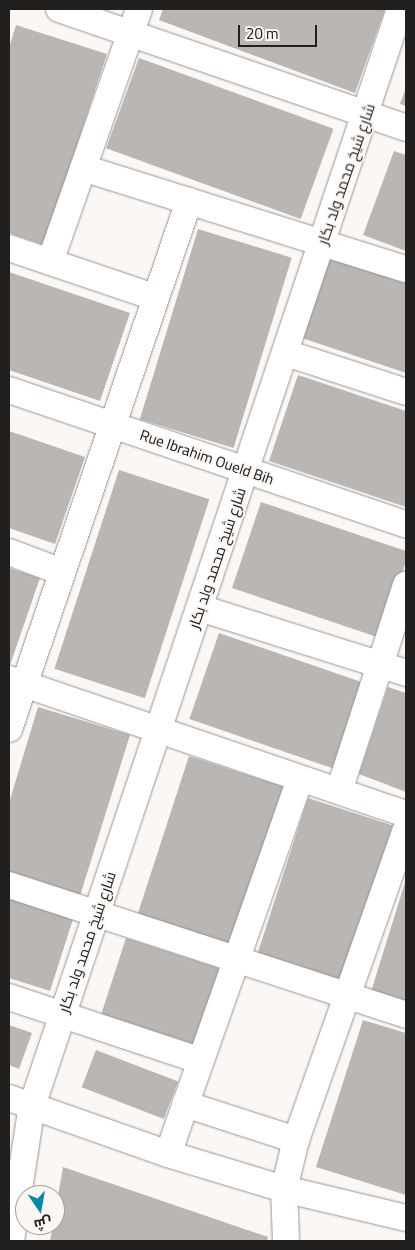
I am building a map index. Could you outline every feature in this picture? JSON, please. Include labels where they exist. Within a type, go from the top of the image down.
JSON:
[{"type":"street","points":[[59,9],[406,128]]},
{"type":"street","points":[[50,262],[139,9]]},
{"type":"street","name":"شارع شيخ محمد ولد بكار","points":[[11,1241],[20,1102],[63,1014],[400,9]]},
{"type":"street","points":[[83,168],[406,269]]},
{"type":"street","points":[[9,729],[16,681],[62,572],[154,297],[189,201]]},
{"type":"street","points":[[9,248],[154,297]]},
{"type":"street","points":[[286,352],[406,392]]},
{"type":"street","name":"Rue Ibrahim Oueld Bih","points":[[9,390],[406,524]]},
{"type":"street","points":[[9,552],[62,572]]},
{"type":"street","points":[[339,791],[406,585]]},
{"type":"street","points":[[200,608],[406,673]]},
{"type":"street","points":[[16,681],[300,780],[406,814]]},
{"type":"street","points":[[168,1154],[300,780]]},
{"type":"street","points":[[286,1241],[284,1189],[296,1140],[406,830]]},
{"type":"street","points":[[9,885],[406,1014]]},
{"type":"street","points":[[9,997],[200,1061]]},
{"type":"street","points":[[20,1102],[168,1154],[284,1189],[406,1218]]},
{"type":"street","points":[[186,1104],[296,1140]]},
{"type":"building","points":[[163,9],[385,9],[355,93],[159,20]]},
{"type":"building","points":[[16,25],[107,54],[44,245],[9,233],[9,48]]},
{"type":"building","points":[[139,58],[334,129],[301,219],[106,148]]},
{"type":"building","points":[[406,88],[406,106],[400,104]]},
{"type":"building","points":[[394,151],[406,155],[406,251],[363,235]]},
{"type":"building","points":[[198,229],[292,258],[234,448],[140,419]]},
{"type":"building","points":[[332,252],[406,277],[406,373],[302,338]]},
{"type":"building","points":[[9,272],[130,313],[100,401],[9,370]]},
{"type":"building","points":[[298,375],[406,411],[406,507],[269,461]]},
{"type":"building","points":[[9,431],[85,457],[55,544],[9,528]]},
{"type":"building","points":[[119,470],[209,499],[145,698],[54,669]]},
{"type":"building","points":[[261,502],[406,551],[406,561],[380,638],[232,588]]},
{"type":"building","points":[[9,568],[40,578],[9,668]]},
{"type":"building","points":[[219,633],[367,684],[337,770],[189,719]]},
{"type":"building","points":[[388,687],[406,693],[406,792],[359,774]]},
{"type":"building","points":[[38,707],[130,735],[80,896],[9,874],[9,803]]},
{"type":"building","points":[[189,756],[283,787],[232,944],[138,914]]},
{"type":"building","points":[[308,798],[393,826],[341,983],[257,956]]},
{"type":"building","points":[[406,879],[406,1006],[370,995]]},
{"type":"building","points":[[9,896],[74,916],[50,991],[9,978]]},
{"type":"building","points":[[126,938],[227,971],[202,1047],[101,1014]]},
{"type":"building","points":[[363,1020],[406,1033],[406,1195],[316,1167]]},
{"type":"building","points":[[9,1025],[32,1033],[19,1069],[9,1065]]},
{"type":"building","points":[[96,1050],[178,1082],[164,1119],[82,1087]]},
{"type":"building","points":[[63,1167],[268,1237],[267,1241],[50,1241],[51,1235],[65,1235],[65,1185],[60,1185]]}]
